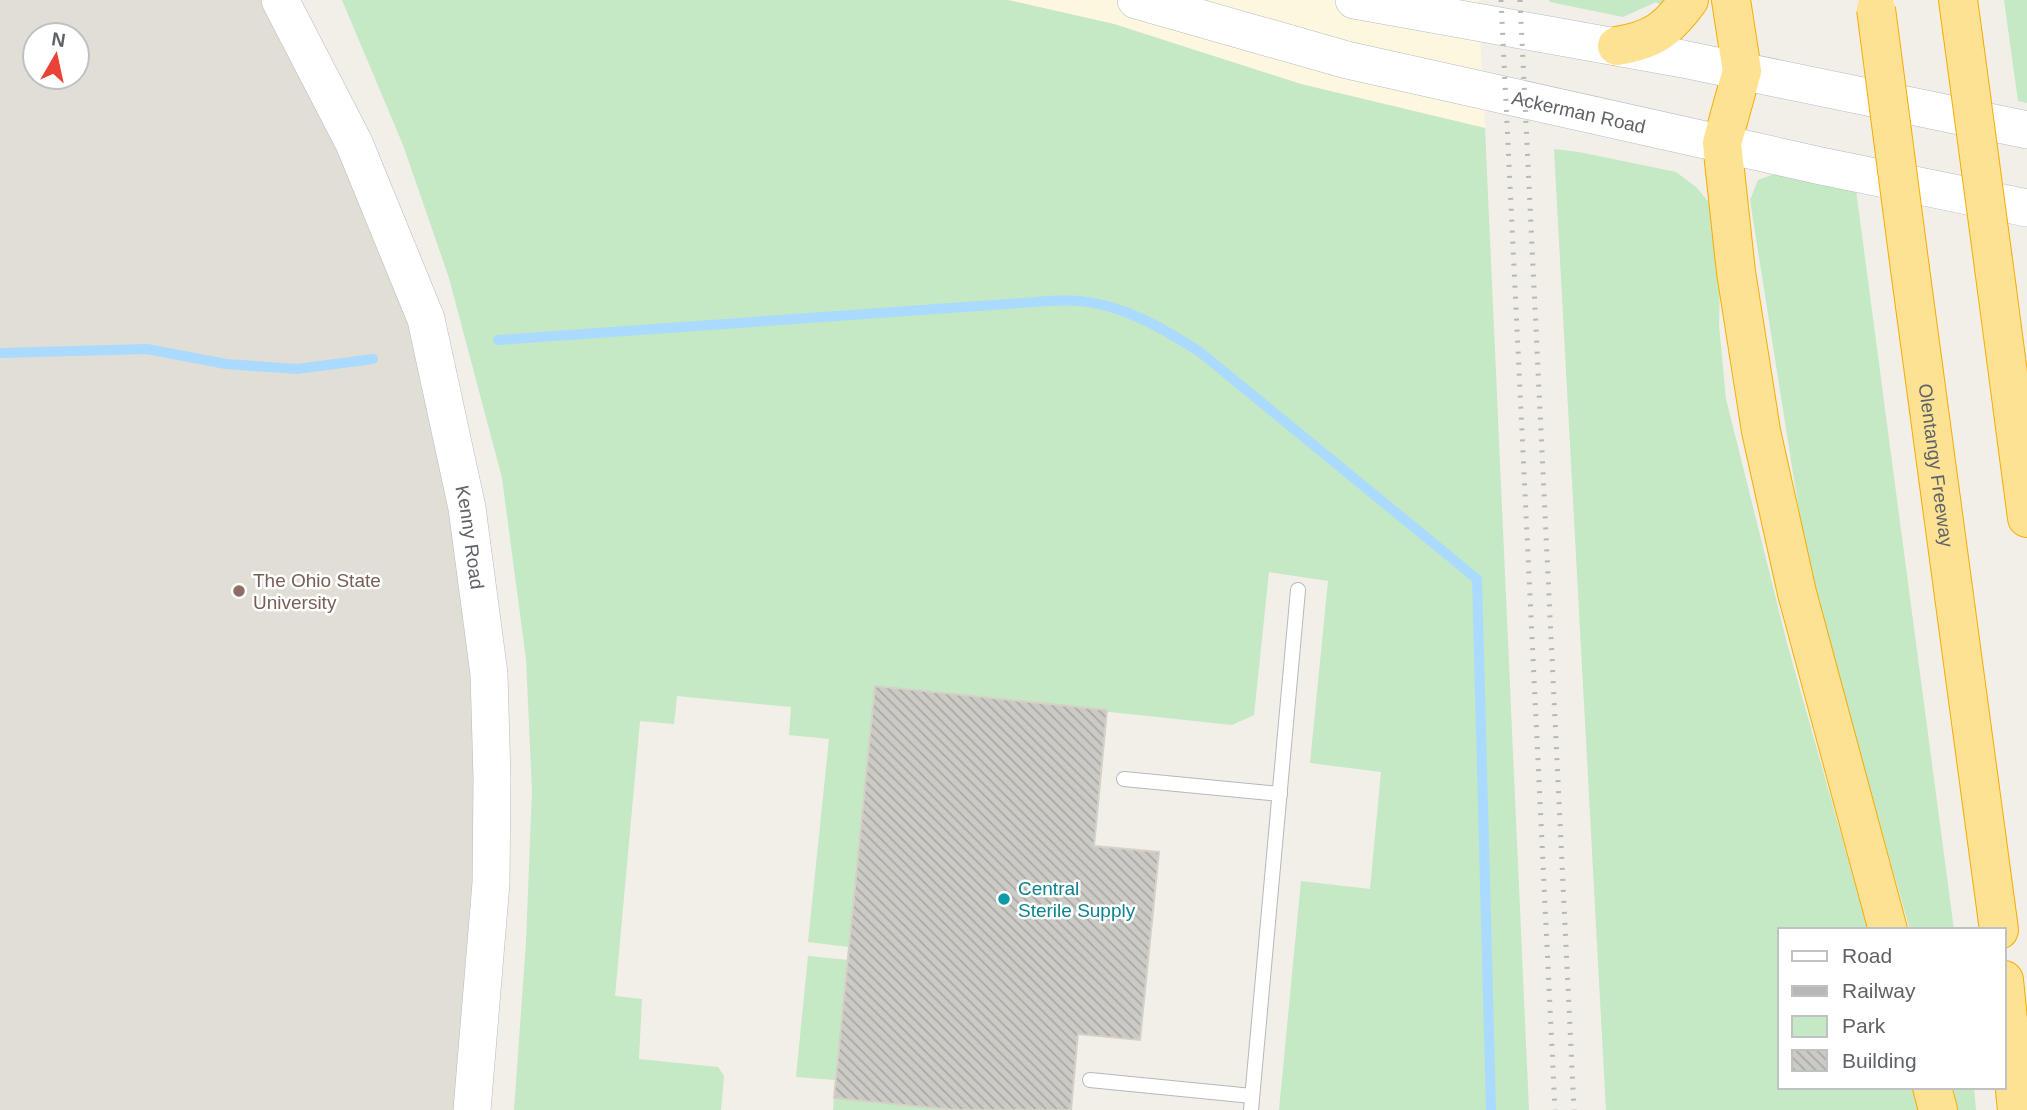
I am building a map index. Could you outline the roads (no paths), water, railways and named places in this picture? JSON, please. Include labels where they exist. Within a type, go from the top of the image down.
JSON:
[{"type":"highway","points":[[1617,46],[1643,41],[1673,22],[1689,0]]},
{"type":"highway","points":[[1731,0],[1742,71],[1722,143],[1736,272],[1762,431],[1779,515],[1818,673],[1887,928]]},
{"type":"highway","name":"Olentangy Freeway","points":[[1875,5],[1999,928]]},
{"type":"highway","points":[[1960,14],[2027,518]]},
{"type":"highway","points":[[2006,1000],[2017,1110]]},
{"type":"highway","points":[[1933,1089],[1938,1110]]},
{"type":"main road","name":"Ackerman Road","points":[[1136,0],[1347,60],[2027,208]]},
{"type":"main road","points":[[1354,0],[1617,46],[2027,130]]},
{"type":"main road","name":"Kenny Road","points":[[286,5],[354,143],[426,319],[467,508],[489,674],[492,778],[491,883],[472,1110]]},
{"type":"lane","points":[[1090,1080],[1252,1103],[1298,590]]},
{"type":"lane","points":[[1124,779],[1280,794]]},
{"type":"waterway","points":[[498,340],[1065,300],[1096,303],[1128,313],[1200,352],[1477,579],[1491,1110]]},
{"type":"waterway","points":[[0,353],[147,349],[226,364],[297,369],[373,359]]},
{"type":"railway","points":[[1501,0],[1555,1110]]},
{"type":"railway","points":[[1520,0],[1574,1110]]},
{"type":"place","name":"The Ohio State University","points":[[239,591]]},
{"type":"place","name":"Central Sterile Supply","points":[[1004,899]]}]
